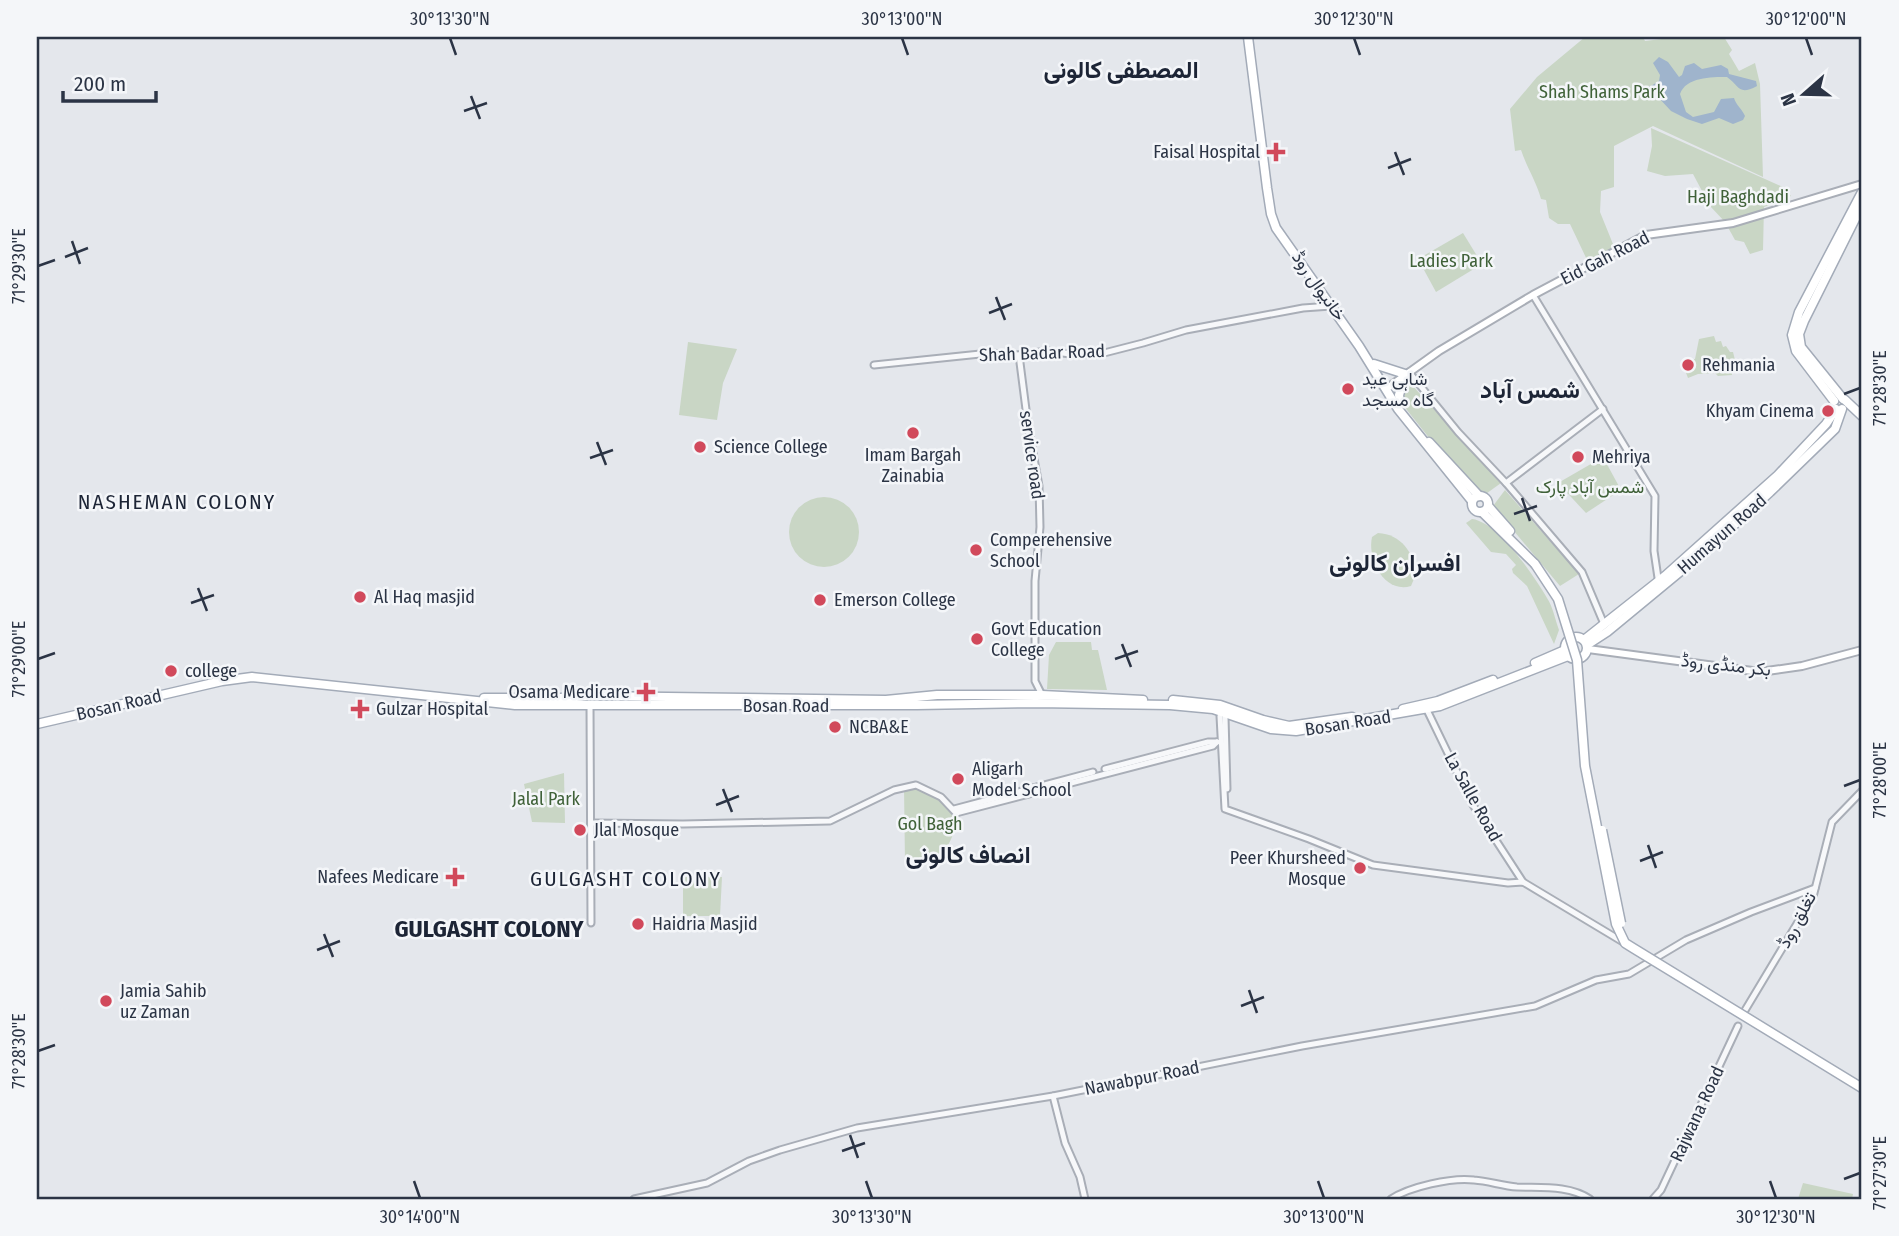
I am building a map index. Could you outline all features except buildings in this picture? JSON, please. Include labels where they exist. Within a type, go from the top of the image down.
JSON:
[{"type":"main road","name":"خانیوال روڈ","points":[[1250,37],[1273,222],[1419,430],[1475,499]]},
{"type":"main road","name":"خانیوال روڈ","points":[[1250,37],[1277,224],[1387,386]]},
{"type":"main road","name":"Eid Gah Road","points":[[1387,386],[1439,351],[1534,295],[1646,236],[1733,223],[1862,184]]},
{"type":"main road","points":[[1862,192],[1799,312],[1792,335],[1796,351],[1841,404],[1862,421]]},
{"type":"main road","points":[[1862,205],[1801,328],[1799,338],[1804,352],[1841,404],[1862,416]]},
{"type":"main road","points":[[1374,364],[1407,374],[1399,395],[1400,403]]},
{"type":"main road","points":[[1387,386],[1413,431],[1452,473]]},
{"type":"main road","name":"Humayun Road","points":[[1586,645],[1604,624],[1680,563],[1785,469],[1841,404]]},
{"type":"main road","name":"Humayun Road","points":[[1586,645],[1607,632],[1744,516],[1835,429],[1841,404]]},
{"type":"main road","points":[[1485,510],[1485,499],[1475,499],[1475,509],[1485,510],[1536,563],[1561,598],[1578,641],[1588,763],[1625,934],[1635,945],[1862,1086]]},
{"type":"main road","points":[[1536,563],[1558,599],[1573,640],[1579,678],[1582,744],[1616,924],[1621,936],[1629,945],[1862,1086]]},
{"type":"main road","points":[[1604,624],[1680,563]]},
{"type":"main road","points":[[1573,638],[1586,645],[1584,657],[1579,660],[1567,653],[1567,642],[1573,638]]},
{"type":"main road","name":"بکر منڈی روڈ","points":[[1586,645],[1760,672],[1802,666],[1862,650]]},
{"type":"main road","name":"Bosan Road","points":[[980,699],[1042,695],[1198,701],[1227,706],[1277,724],[1295,726],[1430,703],[1567,653]]},
{"type":"main road","name":"Bosan Road","points":[[37,722],[222,681],[252,677],[508,705],[897,699],[937,695],[1202,707],[1271,729],[1309,730],[1427,710],[1485,690],[1567,653]]},
{"type":"main road","name":"Bosan Road","points":[[37,722],[249,672],[479,699],[591,696],[655,702]]},
{"type":"street","points":[[1534,295],[1655,496],[1654,551],[1658,578]]},
{"type":"street","name":"Shah Badar Road","points":[[874,365],[990,353],[1104,353],[1186,330],[1303,308],[1331,306]]},
{"type":"street","name":"service road","points":[[1019,355],[1024,403],[1039,486],[1035,681]]},
{"type":"street","points":[[1407,374],[1582,572],[1604,624]]},
{"type":"street","points":[[1506,483],[1603,409]]},
{"type":"street","points":[[1024,695],[1035,681],[1042,695]]},
{"type":"street","points":[[590,704],[591,923]]},
{"type":"street","name":"La Salle Road","points":[[1427,710],[1473,805],[1522,882]]},
{"type":"street","points":[[1223,716],[1226,809],[1373,866],[1508,883],[1522,882],[1629,945]]},
{"type":"street","points":[[1208,742],[1217,743],[1213,746],[955,811],[1208,742]]},
{"type":"street","points":[[591,823],[830,821],[894,790],[916,785],[932,791],[955,811]]},
{"type":"street","name":"تغلق روڈ","points":[[1744,1012],[1808,906],[1832,822],[1862,791]]},
{"type":"street","name":"Nawabpur Road","points":[[634,1199],[707,1183],[750,1161],[839,1132],[1053,1096],[1302,1045],[1535,1006],[1596,981],[1629,975],[1706,931],[1815,888]]},
{"type":"street","name":"Rajwana Road","points":[[1653,1199],[1667,1178],[1738,1027]]},
{"type":"street","points":[[1053,1096],[1065,1143],[1080,1177],[1085,1199]]},
{"type":"street","points":[[1391,1199],[1413,1188],[1466,1180],[1508,1186],[1553,1188],[1582,1194],[1590,1199]]},
{"type":"green space","name":"Shah Shams Park","points":[[1585,37],[1643,37],[1645,41],[1678,37],[1724,37],[1732,50],[1729,54],[1739,71],[1755,63],[1760,84],[1763,177],[1653,126],[1614,146],[1614,187],[1601,191],[1600,212],[1615,249],[1589,264],[1570,224],[1558,224],[1549,218],[1546,200],[1541,199],[1521,150],[1515,151],[1510,109],[1537,77]]},
{"type":"green space","name":"Haji Baghdadi","points":[[1651,128],[1785,188],[1791,196],[1764,207],[1763,250],[1750,254],[1744,242],[1735,240],[1725,222],[1710,206],[1693,174],[1665,176],[1647,171],[1652,146]]},
{"type":"green space","name":"Ladies Park","points":[[1463,233],[1482,264],[1436,292],[1418,259]]},
{"type":"green space","points":[[1714,336],[1716,342],[1721,341],[1723,347],[1726,346],[1733,352],[1737,368],[1732,368],[1732,375],[1698,374],[1688,378],[1685,370],[1693,367],[1690,359],[1695,359],[1699,339]]},
{"type":"green space","points":[[688,342],[737,349],[723,383],[717,420],[679,415]]},
{"type":"green space","points":[[1406,381],[1501,483],[1483,496],[1434,444],[1399,400]]},
{"type":"green space","name":"شمس آباد پارک","points":[[1603,457],[1621,490],[1586,513],[1558,483]]},
{"type":"green space","points":[[1505,490],[1579,574],[1560,586],[1493,506]]},
{"type":"green space","points":[[824,497],[849,507],[859,532],[849,557],[824,567],[799,557],[789,532],[799,507]]},
{"type":"green space","points":[[1472,519],[1482,522],[1504,540],[1541,588],[1551,605],[1559,630],[1554,644],[1527,586],[1513,573],[1512,569],[1516,565],[1506,554],[1491,552],[1466,523]]},
{"type":"green space","points":[[1378,533],[1400,541],[1409,552],[1416,574],[1411,586],[1393,585],[1380,573],[1371,546],[1372,537]]},
{"type":"green space","points":[[1056,642],[1091,642],[1092,650],[1098,650],[1107,690],[1047,689],[1049,655]]},
{"type":"green space","name":"Jalal Park","points":[[564,773],[565,823],[532,822],[524,784]]},
{"type":"green space","name":"Gol Bagh","points":[[916,785],[932,791],[956,813],[952,837],[943,851],[928,858],[905,863],[904,787]]},
{"type":"green space","points":[[683,877],[722,877],[720,916],[683,916]]},
{"type":"green space","points":[[1803,1183],[1853,1194],[1852,1199],[1798,1199]]},
{"type":"water","points":[[1659,57],[1668,62],[1679,77],[1685,66],[1694,63],[1702,69],[1721,65],[1728,69],[1729,74],[1756,81],[1757,86],[1743,90],[1727,77],[1707,78],[1693,81],[1683,88],[1680,94],[1686,112],[1693,117],[1714,112],[1721,99],[1734,98],[1745,116],[1743,120],[1733,124],[1719,118],[1702,124],[1671,111],[1658,97],[1649,98],[1646,86],[1659,81],[1660,75],[1653,63]]},
{"type":"place","name":"Faisal Hospital","points":[[1276,152]]},
{"type":"place","name":"Rehmania","points":[[1688,365]]},
{"type":"place","name":"شاہی عید گاہ مسجد","points":[[1348,389]]},
{"type":"place","name":"Khyam Cinema","points":[[1828,411]]},
{"type":"place","name":"Imam Bargah Zainabia","points":[[913,433]]},
{"type":"place","name":"Science College","points":[[700,447]]},
{"type":"place","name":"Mehriya","points":[[1578,457]]},
{"type":"place","name":"Comperehensive School","points":[[976,550]]},
{"type":"place","name":"Al Haq masjid","points":[[360,597]]},
{"type":"place","name":"Emerson College","points":[[820,600]]},
{"type":"place","name":"Govt Education College","points":[[977,639]]},
{"type":"place","name":"college","points":[[171,671]]},
{"type":"place","name":"Osama Medicare","points":[[646,692]]},
{"type":"place","name":"Gulzar Hospital","points":[[360,709]]},
{"type":"place","name":"NCBA&E","points":[[835,727]]},
{"type":"place","name":"Aligarh Model School","points":[[958,779]]},
{"type":"place","name":"Jlal Mosque","points":[[580,830]]},
{"type":"place","name":"Peer Khursheed Mosque","points":[[1360,868]]},
{"type":"place","name":"Nafees Medicare","points":[[455,877]]},
{"type":"place","name":"Haidria Masjid","points":[[638,924]]},
{"type":"place","name":"Jamia Sahib uz Zaman","points":[[106,1001]]},
{"type":"district","name":"المصطفی کالونی","points":[[1121,70]]},
{"type":"district","name":"شمس آباد","points":[[1530,390]]},
{"type":"district","name":"NASHEMAN COLONY","points":[[177,502]]},
{"type":"district","name":"افسران کالونی","points":[[1395,563]]},
{"type":"district","name":"انصاف کالونی","points":[[968,855]]},
{"type":"district","name":"GULGASHT COLONY","points":[[626,879]]},
{"type":"district","name":"GULGASHT COLONY","points":[[489,929]]}]
